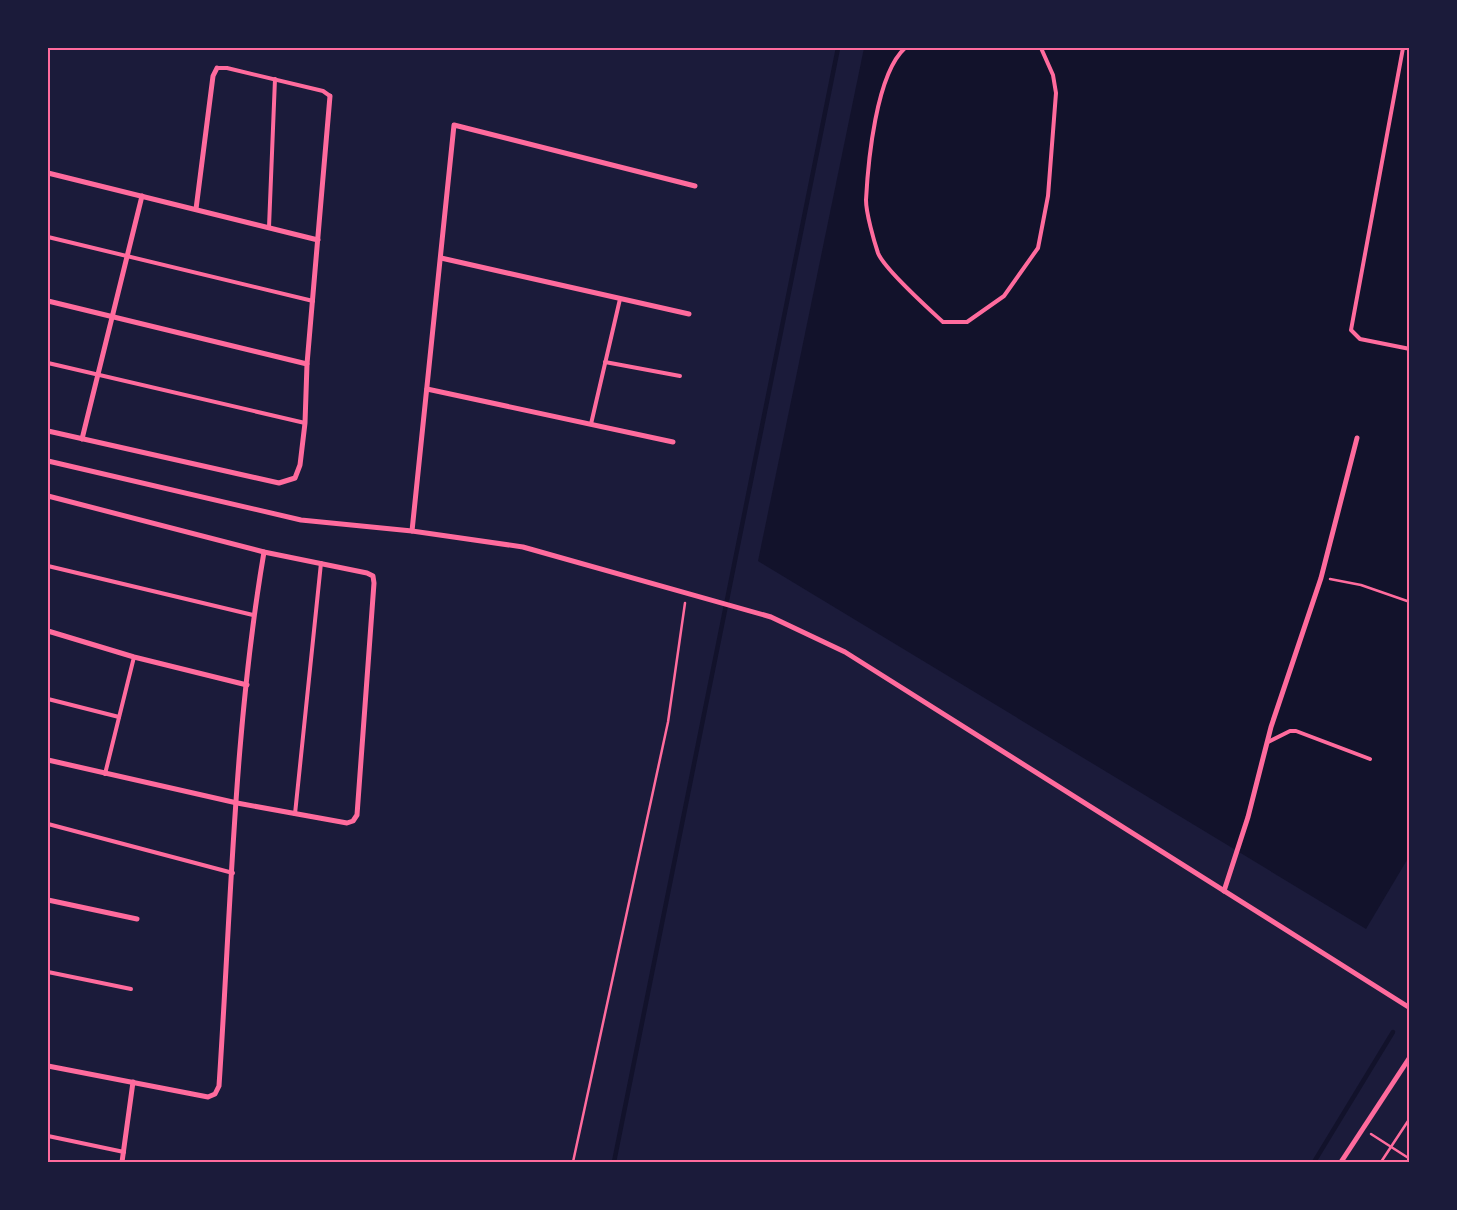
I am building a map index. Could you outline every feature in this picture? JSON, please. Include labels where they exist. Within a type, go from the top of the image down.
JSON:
[{"type":"street","points":[[196,209],[213,76],[217,68]]},
{"type":"street","points":[[48,431],[279,483],[295,478],[300,465],[305,423],[307,364],[314,301],[330,96]]},
{"type":"street","points":[[412,531],[454,125],[695,186]]},
{"type":"street","points":[[48,173],[318,240]]},
{"type":"street","points":[[82,439],[142,196]]},
{"type":"street","points":[[441,258],[689,314]]},
{"type":"street","points":[[48,301],[307,364]]},
{"type":"street","points":[[427,388],[673,442]]},
{"type":"street","points":[[1224,892],[1248,817],[1268,742],[1321,578],[1357,438]]},
{"type":"street","points":[[48,461],[301,520],[412,531],[523,547],[770,617],[845,652],[1410,1008]]},
{"type":"street","points":[[48,496],[264,552],[367,573],[373,576],[374,582],[357,815],[353,821],[347,823],[237,803],[104,775],[48,760]]},
{"type":"street","points":[[48,1066],[208,1097],[215,1094],[219,1086],[246,685],[253,615],[264,552]]},
{"type":"street","points":[[48,631],[134,657],[246,685]]},
{"type":"street","points":[[48,900],[137,919]]},
{"type":"street","points":[[1341,1162],[1410,1057]]},
{"type":"street","points":[[122,1162],[133,1082]]},
{"type":"lane","points":[[905,48],[891,65],[876,117],[866,202],[878,254],[916,298],[943,322],[967,322],[1004,296],[1038,248],[1048,196],[1056,92],[1053,75],[1041,48]]},
{"type":"lane","points":[[1403,48],[1351,330],[1360,339],[1410,348]]},
{"type":"lane","points":[[217,68],[323,91],[330,96]]},
{"type":"lane","points":[[269,228],[275,80]]},
{"type":"lane","points":[[48,237],[314,301]]},
{"type":"lane","points":[[591,424],[620,299]]},
{"type":"lane","points":[[605,362],[680,376]]},
{"type":"lane","points":[[48,363],[305,423]]},
{"type":"lane","points":[[294,814],[321,563]]},
{"type":"lane","points":[[48,566],[253,615]]},
{"type":"lane","points":[[104,775],[134,657]]},
{"type":"lane","points":[[48,699],[119,717]]},
{"type":"lane","points":[[1268,742],[1290,731],[1296,731],[1370,759]]},
{"type":"lane","points":[[48,824],[233,873]]},
{"type":"lane","points":[[48,972],[131,989]]},
{"type":"lane","points":[[48,1136],[124,1152]]},
{"type":"path","points":[[1321,578],[1361,584],[1410,602]]},
{"type":"path","points":[[574,1162],[668,722],[686,592]]},
{"type":"path","points":[[1381,1162],[1410,1118]]},
{"type":"path","points":[[1363,1129],[1410,1159]]},
{"type":"shaded area","points":[[864,48],[1409,48],[1410,855],[1366,929],[758,561]]},
{"type":"waterway","points":[[614,1162],[838,48]]},
{"type":"waterway","points":[[1314,1162],[1393,1032]]}]
